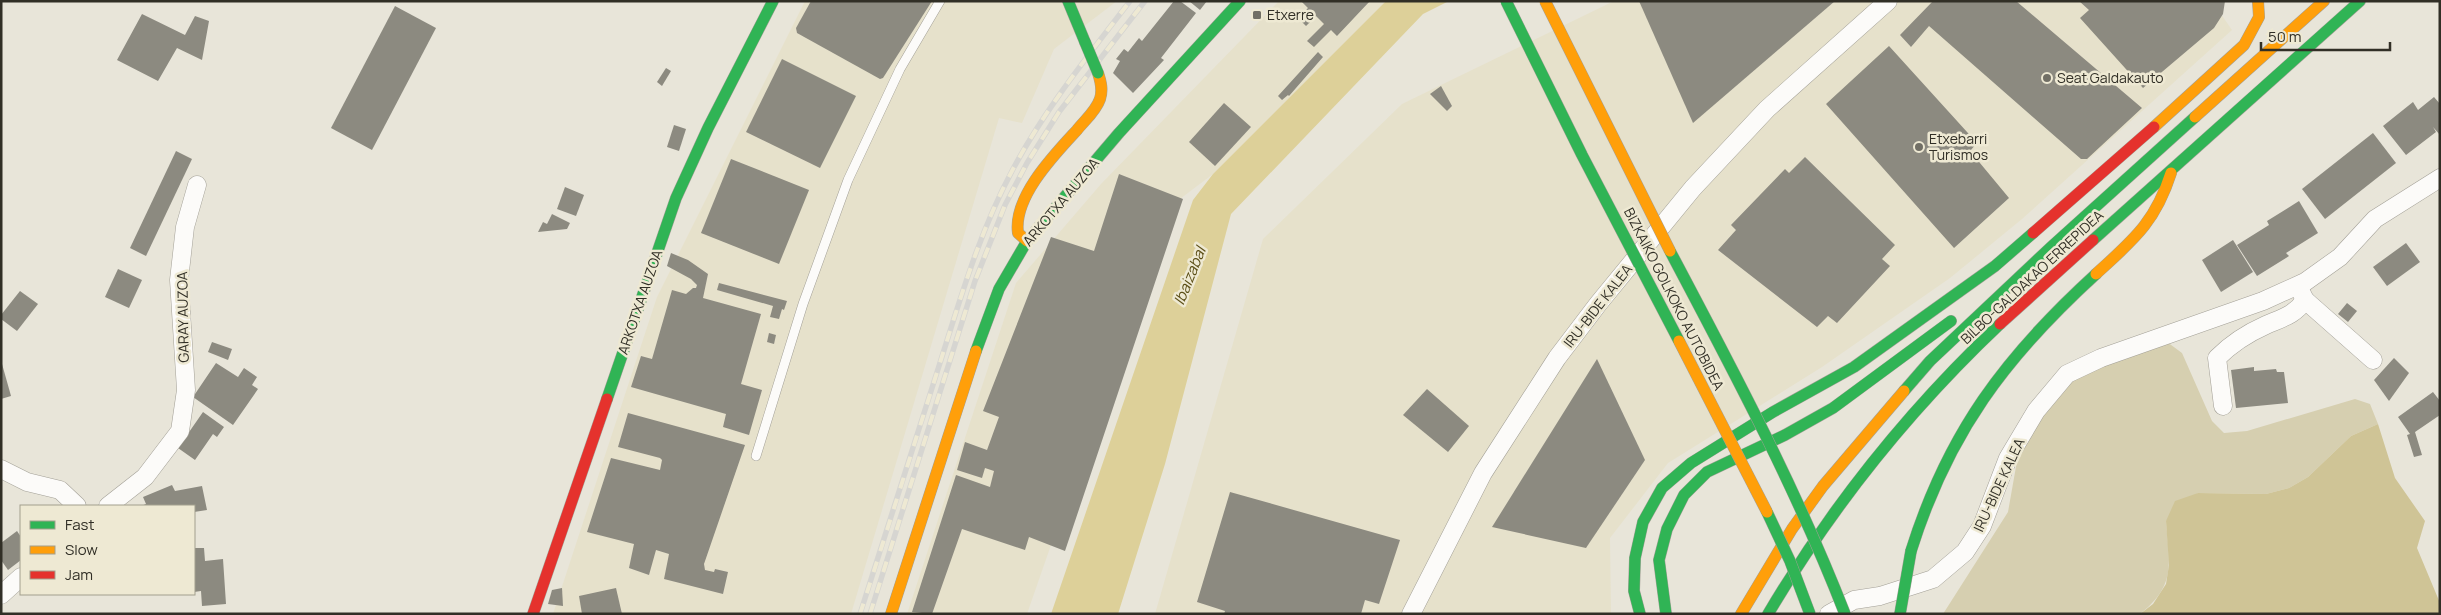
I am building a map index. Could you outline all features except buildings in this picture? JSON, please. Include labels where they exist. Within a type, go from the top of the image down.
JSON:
[{"type":"main road","name":"ARKOTXA AUZOA","points":[[533,614],[676,198],[708,128],[773,1]]},
{"type":"main road","points":[[1027,241],[1018,234],[1016,226],[1021,204],[1030,187],[1096,108],[1101,97],[1102,86],[1098,73],[1068,1]]},
{"type":"main road","name":"ARKOTXA AUZOA","points":[[891,614],[977,349],[999,289],[1027,241],[1119,133],[1240,1]]},
{"type":"main road","name":"BIZKAIKO GOLKOKO AUTOBIDEA","points":[[1506,1],[1571,135],[1768,513],[1803,593],[1810,614]]},
{"type":"main road","name":"BIZKAIKO GOLKOKO AUTOBIDEA","points":[[1545,1],[1600,119],[1791,482],[1829,569],[1845,614]]},
{"type":"main road","points":[[2258,1],[2259,17]]},
{"type":"main road","name":"BILBO-GALDAKAO ERREPIDEA","points":[[1741,614],[1792,529],[1823,486],[1880,417],[1954,337],[2324,1]]},
{"type":"main road","name":"BILBO-GALDAKAO ERREPIDEA","points":[[1768,614],[1811,542],[1831,514],[1923,403],[1978,347],[2172,169],[2360,1]]},
{"type":"main road","points":[[1640,614],[1634,591],[1635,558],[1643,522],[1662,488],[1691,463],[1773,412],[1854,367],[1995,266],[2089,185],[2244,45],[2259,17],[2271,5]]},
{"type":"main road","points":[[1900,614],[1911,551],[1918,526],[1940,473],[1986,392],[2012,357],[2124,248],[2150,220],[2165,191],[2172,169]]},
{"type":"main road","points":[[1973,305],[2051,247]]},
{"type":"main road","points":[[1666,614],[1659,560],[1667,529],[1684,495],[1707,472],[1792,432],[1833,408],[1958,316]]},
{"type":"street","name":"IRU-BIDE KALEA","points":[[1411,614],[1483,473],[1557,358],[1598,304],[1693,188],[1767,109],[1888,1]]},
{"type":"street","points":[[2223,406],[2217,358],[2228,347],[2266,325],[2297,311],[2301,293],[2340,257],[2376,219],[2440,178]]},
{"type":"street","name":"GARAY AUZOA","points":[[109,505],[145,477],[180,431],[186,390],[180,280],[186,227],[197,185]]},
{"type":"street","name":"IRU-BIDE KALEA","points":[[1829,614],[1854,600],[1880,596],[1933,579],[1966,552],[1982,526],[2008,458],[2036,411],[2067,374],[2101,358],[2263,301],[2301,293]]},
{"type":"street","points":[[2301,293],[2373,360]]},
{"type":"street","points":[[1,469],[27,482],[60,490],[76,505]]},
{"type":"street","points":[[1,595],[20,578]]},
{"type":"lane","points":[[756,456],[803,304],[848,180],[900,69],[940,1]]},
{"type":"shaded area","points":[[805,1],[1117,1],[1054,49],[1022,123],[999,118],[851,614],[553,614],[657,297]]},
{"type":"shaded area","points":[[1279,1],[1386,1],[1213,174],[1168,208],[1027,614],[907,614],[1016,283],[1101,184]]},
{"type":"shaded area","points":[[1614,1],[2212,1],[2232,30],[2022,219],[1950,278],[1822,367],[1668,463],[1610,538],[1611,614],[1155,614],[1263,239],[1402,104]]},
{"type":"shaded area","points":[[2163,339],[2182,353],[2212,421],[2224,433],[2247,431],[2355,399],[2370,404],[2378,424],[2351,436],[2308,477],[2289,488],[2266,494],[2198,493],[2166,521],[2169,561],[2165,583],[2152,603],[2140,614],[1943,614],[2008,512],[2023,427],[2040,393],[2064,369]]},
{"type":"shaded area","points":[[2378,424],[2395,478],[2425,521],[2417,548],[2440,603],[2440,614],[2140,614],[2153,604],[2166,584],[2169,565],[2166,521],[2175,501],[2198,493],[2266,494],[2289,488],[2308,477],[2351,436]]},
{"type":"water","name":"Ibaizabal","points":[[1386,1],[1449,1],[1423,14],[1231,214],[1165,464],[1118,614],[1051,614],[1193,200],[1213,174]]},
{"type":"railway","points":[[860,614],[963,292],[1000,194],[1038,126],[1067,84],[1130,1]]},
{"type":"railway","points":[[870,614],[975,281],[1005,205],[1027,163],[1059,112],[1145,1]]},
{"type":"traffic: fast","points":[[607,399],[676,198],[708,128],[773,1]]},
{"type":"traffic: fast","points":[[1068,1],[1085,42]]},
{"type":"traffic: fast","points":[[976,351],[999,289],[1027,241],[1119,133],[1240,1]]},
{"type":"traffic: fast","points":[[1506,1],[1582,155],[1679,341]]},
{"type":"traffic: fast","points":[[2093,240],[2360,1]]},
{"type":"traffic: fast","points":[[1085,42],[1098,73]]},
{"type":"traffic: fast","points":[[1904,391],[1930,361],[2051,247],[2195,117]]},
{"type":"traffic: fast","points":[[1640,614],[1634,591],[1635,558],[1643,522],[1662,488],[1691,463],[1773,412],[1854,367],[1995,266],[2033,233]]},
{"type":"traffic: fast","points":[[1670,251],[1785,475],[1845,614]]},
{"type":"traffic: fast","points":[[1911,551],[1943,470],[1962,433],[1983,399],[2034,336],[2096,274]]},
{"type":"traffic: fast","points":[[1666,614],[1659,560],[1667,529],[1684,495],[1707,472],[1785,435],[1833,408],[1951,321]]},
{"type":"traffic: fast","points":[[1768,614],[1818,535],[1874,461],[1934,390],[2000,324]]},
{"type":"traffic: fast","points":[[1767,512],[1790,561],[1810,614]]},
{"type":"traffic: fast","points":[[1900,614],[1911,551]]},
{"type":"traffic: slow","points":[[1545,1],[1670,251]]},
{"type":"traffic: slow","points":[[2154,127],[2244,45],[2259,17],[2258,1]]},
{"type":"traffic: slow","points":[[2195,117],[2324,1]]},
{"type":"traffic: slow","points":[[1027,241],[1018,233],[1018,219],[1022,205],[1037,177],[1096,108],[1101,92],[1098,73]]},
{"type":"traffic: slow","points":[[2096,274],[2132,240],[2150,218],[2158,205],[2171,173]]},
{"type":"traffic: slow","points":[[1679,341],[1767,512]]},
{"type":"traffic: slow","points":[[891,614],[976,351]]},
{"type":"traffic: slow","points":[[1741,614],[1792,529],[1823,486],[1904,391]]},
{"type":"traffic: jam","points":[[2033,233],[2154,127]]},
{"type":"traffic: jam","points":[[2000,324],[2093,240]]},
{"type":"traffic: jam","points":[[533,614],[607,399]]},
{"type":"place","name":"Etxerre","points":[[1257,15]]},
{"type":"place","name":"Seat Galdakauto","points":[[2047,78]]},
{"type":"place","name":"Etxebarri Turismos","points":[[1919,147]]}]
